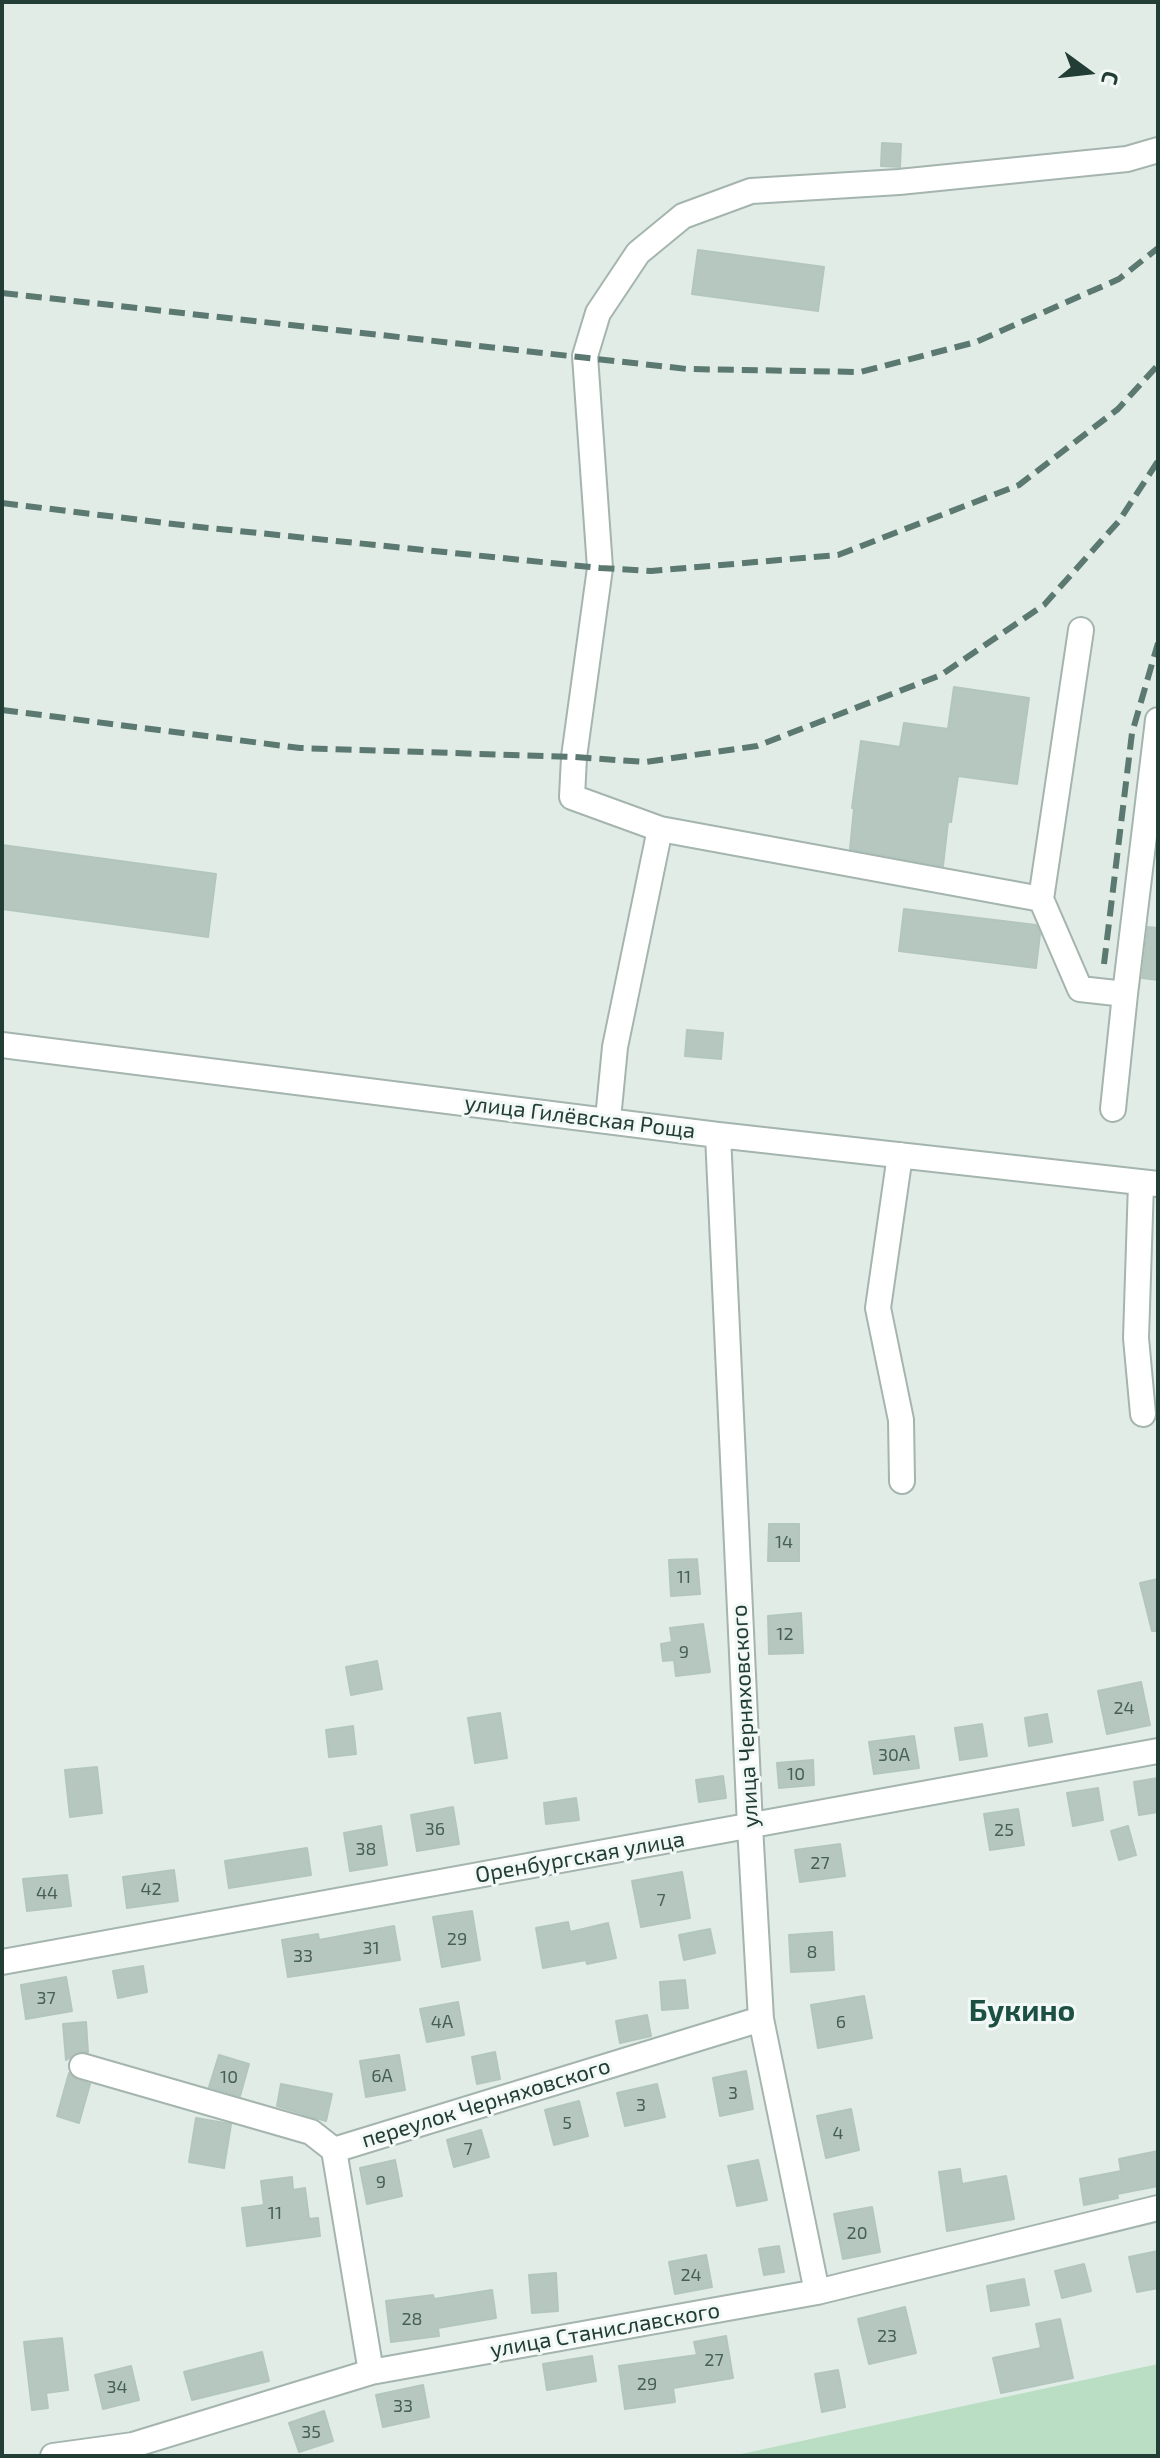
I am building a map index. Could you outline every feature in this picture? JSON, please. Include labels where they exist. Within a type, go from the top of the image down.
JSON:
[{"type":"street","points":[[1041,899],[660,829],[572,797],[574,757],[600,568],[585,356],[598,313],[638,253],[683,216],[751,191],[990,173],[1127,159],[1158,150]]},
{"type":"street","points":[[1081,630],[1041,899],[1080,989],[1125,994]]},
{"type":"street","points":[[1113,1109],[1158,720]]},
{"type":"street","points":[[608,1119],[615,1047],[660,829]]},
{"type":"street","name":"улица Гилёвская Роща","points":[[2,1045],[718,1135],[1150,1184]]},
{"type":"street","name":"улица Черняховского","points":[[718,1135],[761,2019],[817,2292]]},
{"type":"street","points":[[900,1155],[878,1308],[901,1420],[902,1481]]},
{"type":"street","points":[[1143,1414],[1136,1338],[1150,1184]]},
{"type":"street","name":"Оренбургская улица","points":[[2,1962],[1158,1751]]},
{"type":"street","name":"переулок Черняховского","points":[[371,2372],[334,2150],[761,2019]]},
{"type":"street","points":[[82,2066],[311,2132],[334,2150]]},
{"type":"street","name":"улица Станиславского","points":[[53,2456],[133,2445],[371,2372],[817,2292],[1158,2208]]},
{"type":"green space","points":[[1158,2364],[1158,2456],[732,2456]]},
{"type":"building","points":[[882,143],[901,144],[900,167],[881,166]]},
{"type":"building","points":[[698,250],[824,267],[818,311],[692,294]]},
{"type":"building","points":[[954,687],[1029,698],[1017,784],[958,776],[943,866],[850,849],[861,741],[900,747],[904,723],[948,729]]},
{"type":"building","points":[[2,845],[216,874],[208,937],[2,909]]},
{"type":"building","points":[[904,909],[1036,925],[1040,934],[1036,968],[899,951]]},
{"type":"building","points":[[1148,927],[1158,928],[1158,980],[1142,978]]},
{"type":"building","points":[[687,1030],[723,1033],[721,1059],[685,1056]]},
{"type":"building","points":[[769,1524],[799,1524],[799,1561],[768,1561]]},
{"type":"building","points":[[697,1559],[700,1594],[671,1596],[669,1560]]},
{"type":"building","points":[[1158,1579],[1158,1631],[1152,1631],[1140,1583]]},
{"type":"building","points":[[801,1613],[803,1653],[769,1654],[768,1616]]},
{"type":"building","points":[[703,1624],[710,1672],[676,1676],[674,1660],[663,1661],[661,1644],[672,1642],[670,1628]]},
{"type":"building","points":[[377,1661],[382,1689],[351,1695],[346,1667]]},
{"type":"building","points":[[1141,1682],[1150,1725],[1107,1734],[1098,1691]]},
{"type":"building","points":[[500,1713],[507,1758],[475,1763],[468,1718]]},
{"type":"building","points":[[1047,1714],[1052,1742],[1029,1746],[1025,1718]]},
{"type":"building","points":[[982,1724],[987,1756],[960,1760],[955,1728]]},
{"type":"building","points":[[353,1726],[356,1754],[329,1757],[326,1730]]},
{"type":"building","points":[[914,1736],[919,1768],[874,1774],[869,1742]]},
{"type":"building","points":[[813,1760],[814,1785],[779,1788],[777,1763]]},
{"type":"building","points":[[97,1767],[102,1813],[70,1817],[65,1770]]},
{"type":"building","points":[[723,1776],[726,1798],[699,1802],[696,1780]]},
{"type":"building","points":[[1158,1778],[1158,1812],[1139,1815],[1134,1782]]},
{"type":"building","points":[[1098,1788],[1103,1820],[1073,1826],[1067,1793]]},
{"type":"building","points":[[576,1798],[579,1820],[546,1824],[544,1803]]},
{"type":"building","points":[[453,1807],[459,1844],[417,1851],[411,1815]]},
{"type":"building","points":[[1018,1809],[1024,1845],[990,1850],[984,1814]]},
{"type":"building","points":[[381,1826],[387,1865],[350,1871],[344,1833]]},
{"type":"building","points":[[1128,1826],[1136,1855],[1119,1860],[1111,1831]]},
{"type":"building","points":[[840,1844],[845,1876],[800,1882],[795,1850]]},
{"type":"building","points":[[307,1848],[311,1875],[229,1888],[225,1861]]},
{"type":"building","points":[[174,1870],[178,1901],[127,1908],[123,1877]]},
{"type":"building","points":[[682,1872],[690,1918],[641,1927],[632,1881]]},
{"type":"building","points":[[67,1875],[71,1906],[27,1911],[23,1879]]},
{"type":"building","points":[[472,1911],[480,1960],[442,1967],[433,1917]]},
{"type":"building","points":[[568,1922],[570,1932],[608,1923],[616,1958],[543,1968],[536,1928]]},
{"type":"building","points":[[394,1926],[400,1960],[288,1977],[282,1940],[318,1934],[319,1940]]},
{"type":"building","points":[[710,1929],[715,1953],[684,1960],[679,1935]]},
{"type":"building","points":[[832,1932],[834,1970],[791,1972],[789,1935]]},
{"type":"building","points":[[143,1966],[147,1992],[118,1998],[113,1971]]},
{"type":"building","points":[[66,1977],[72,2011],[26,2019],[21,1985]]},
{"type":"building","points":[[685,1980],[688,2008],[662,2010],[660,1982]]},
{"type":"building","points":[[864,1996],[872,2038],[818,2048],[811,2005]]},
{"type":"building","points":[[458,2002],[464,2035],[427,2042],[420,2009]]},
{"type":"building","points":[[647,2015],[651,2036],[620,2043],[616,2021]]},
{"type":"building","points":[[86,2022],[88,2052],[78,2052],[66,2060],[63,2024]]},
{"type":"building","points":[[495,2052],[500,2079],[477,2084],[472,2057]]},
{"type":"building","points":[[219,2055],[249,2064],[240,2096],[209,2087]]},
{"type":"building","points":[[399,2055],[405,2090],[366,2097],[360,2061]]},
{"type":"building","points":[[746,2071],[753,2109],[720,2116],[713,2078]]},
{"type":"building","points":[[69,2073],[77,2080],[90,2084],[79,2123],[57,2116]]},
{"type":"building","points":[[281,2084],[332,2094],[326,2121],[277,2106]]},
{"type":"building","points":[[657,2084],[665,2117],[625,2126],[617,2093]]},
{"type":"building","points":[[579,2101],[588,2136],[554,2145],[545,2110]]},
{"type":"building","points":[[851,2109],[859,2150],[826,2158],[817,2116]]},
{"type":"building","points":[[196,2118],[231,2124],[224,2168],[189,2162]]},
{"type":"building","points":[[481,2130],[489,2157],[454,2167],[447,2140]]},
{"type":"building","points":[[1158,2151],[1158,2186],[1117,2194],[1118,2198],[1084,2205],[1080,2179],[1121,2171],[1119,2159]]},
{"type":"building","points":[[395,2160],[402,2196],[367,2204],[360,2168]]},
{"type":"building","points":[[758,2160],[767,2200],[737,2206],[728,2166]]},
{"type":"building","points":[[960,2169],[962,2184],[1006,2176],[1014,2219],[947,2231],[939,2172]]},
{"type":"building","points":[[292,2177],[293,2190],[305,2188],[309,2219],[318,2218],[320,2236],[247,2246],[242,2208],[264,2205],[261,2181]]},
{"type":"building","points":[[872,2207],[880,2252],[843,2259],[834,2214]]},
{"type":"building","points":[[779,2246],[784,2272],[764,2275],[759,2249]]},
{"type":"building","points":[[1158,2251],[1158,2288],[1137,2292],[1129,2257]]},
{"type":"building","points":[[706,2255],[712,2287],[675,2294],[669,2262]]},
{"type":"building","points":[[1084,2264],[1091,2291],[1062,2298],[1055,2271]]},
{"type":"building","points":[[556,2273],[558,2311],[532,2313],[529,2275]]},
{"type":"building","points":[[1024,2279],[1029,2305],[991,2311],[987,2286]]},
{"type":"building","points":[[492,2290],[496,2318],[438,2328],[439,2336],[391,2342],[386,2301],[433,2295],[434,2299]]},
{"type":"building","points":[[905,2307],[916,2353],[869,2364],[858,2319]]},
{"type":"building","points":[[1060,2319],[1073,2378],[1001,2393],[993,2358],[1041,2348],[1036,2324]]},
{"type":"building","points":[[726,2336],[733,2378],[673,2388],[675,2402],[625,2409],[619,2366],[697,2355],[694,2342]]},
{"type":"building","points":[[62,2338],[68,2390],[46,2393],[48,2408],[32,2410],[24,2342]]},
{"type":"building","points":[[262,2352],[269,2381],[192,2400],[184,2372]]},
{"type":"building","points":[[592,2356],[596,2381],[547,2390],[543,2364]]},
{"type":"building","points":[[131,2366],[139,2400],[103,2409],[95,2375]]},
{"type":"building","points":[[838,2370],[845,2407],[822,2412],[815,2374]]},
{"type":"building","points":[[423,2385],[429,2417],[383,2427],[376,2395]]},
{"type":"building","points":[[324,2411],[333,2441],[299,2452],[289,2423]]},
{"type":"railway","points":[[2,293],[687,369],[860,372],[976,342],[1119,279],[1158,248]]},
{"type":"railway","points":[[2,503],[190,526],[600,568],[651,571],[838,555],[1019,485],[1118,409],[1158,365]]},
{"type":"railway","points":[[2,710],[300,748],[645,762],[757,746],[941,675],[1044,605],[1119,521],[1158,461]]},
{"type":"railway","points":[[1104,964],[1132,733],[1158,643]]},
{"type":"district","name":"Букино","points":[[1022,2011]]}]
